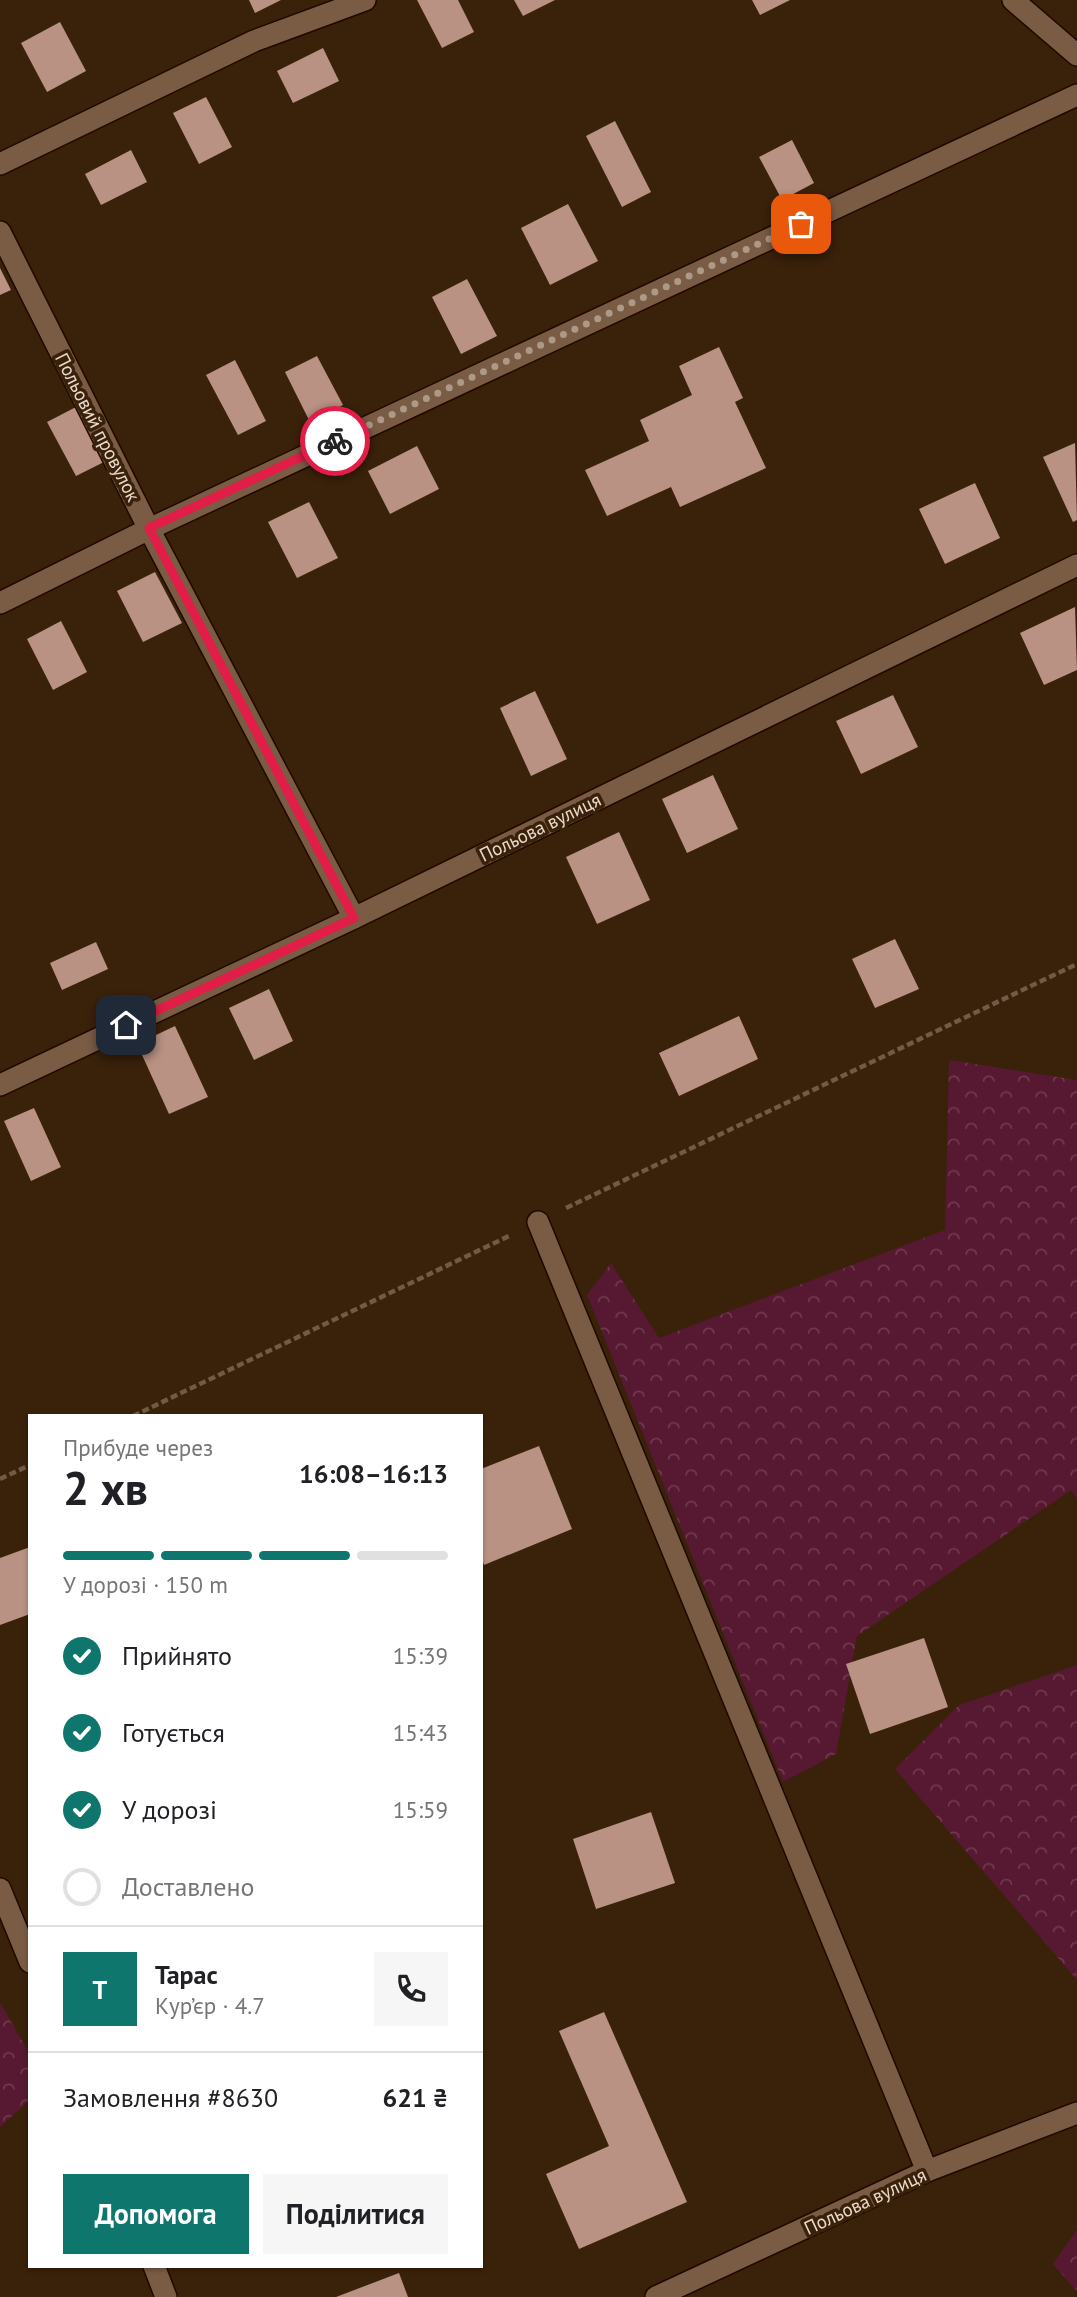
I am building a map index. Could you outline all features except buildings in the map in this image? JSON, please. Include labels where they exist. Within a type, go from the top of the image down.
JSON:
[{"type":"street","points":[[0,164],[254,41],[365,0]]},
{"type":"street","points":[[1013,0],[1077,54]]},
{"type":"street","points":[[0,603],[149,528],[1077,95]]},
{"type":"street","name":"Польовий провулок","points":[[0,232],[149,528],[354,918]]},
{"type":"street","name":"Польова вулиця","points":[[0,1085],[354,918],[1077,565]]},
{"type":"street","points":[[538,1222],[927,2171]]},
{"type":"street","points":[[0,1889],[28,1957]]},
{"type":"street","name":"Польова вулиця","points":[[656,2297],[927,2171],[1077,2113]]},
{"type":"street","points":[[155,2268],[166,2297]]},
{"type":"path","points":[[137,1414],[1077,964]]},
{"type":"path","points":[[0,1479],[28,1466]]},
{"type":"green space","points":[[949,1060],[1077,1080],[1077,1499],[1071,1490],[857,1636],[836,1754],[783,1782],[587,1295],[611,1263],[659,1338],[945,1230]]},
{"type":"green space","points":[[1077,1665],[1077,1980],[895,1769],[959,1705]]},
{"type":"green space","points":[[0,2002],[28,2051],[28,2102],[0,2127]]},
{"type":"green space","points":[[1077,2230],[1077,2291],[1053,2264]]},
{"type":"way so far","points":[[335,441],[801,224]]},
{"type":"route","points":[[126,1025],[354,918],[149,528],[335,441]]}]
